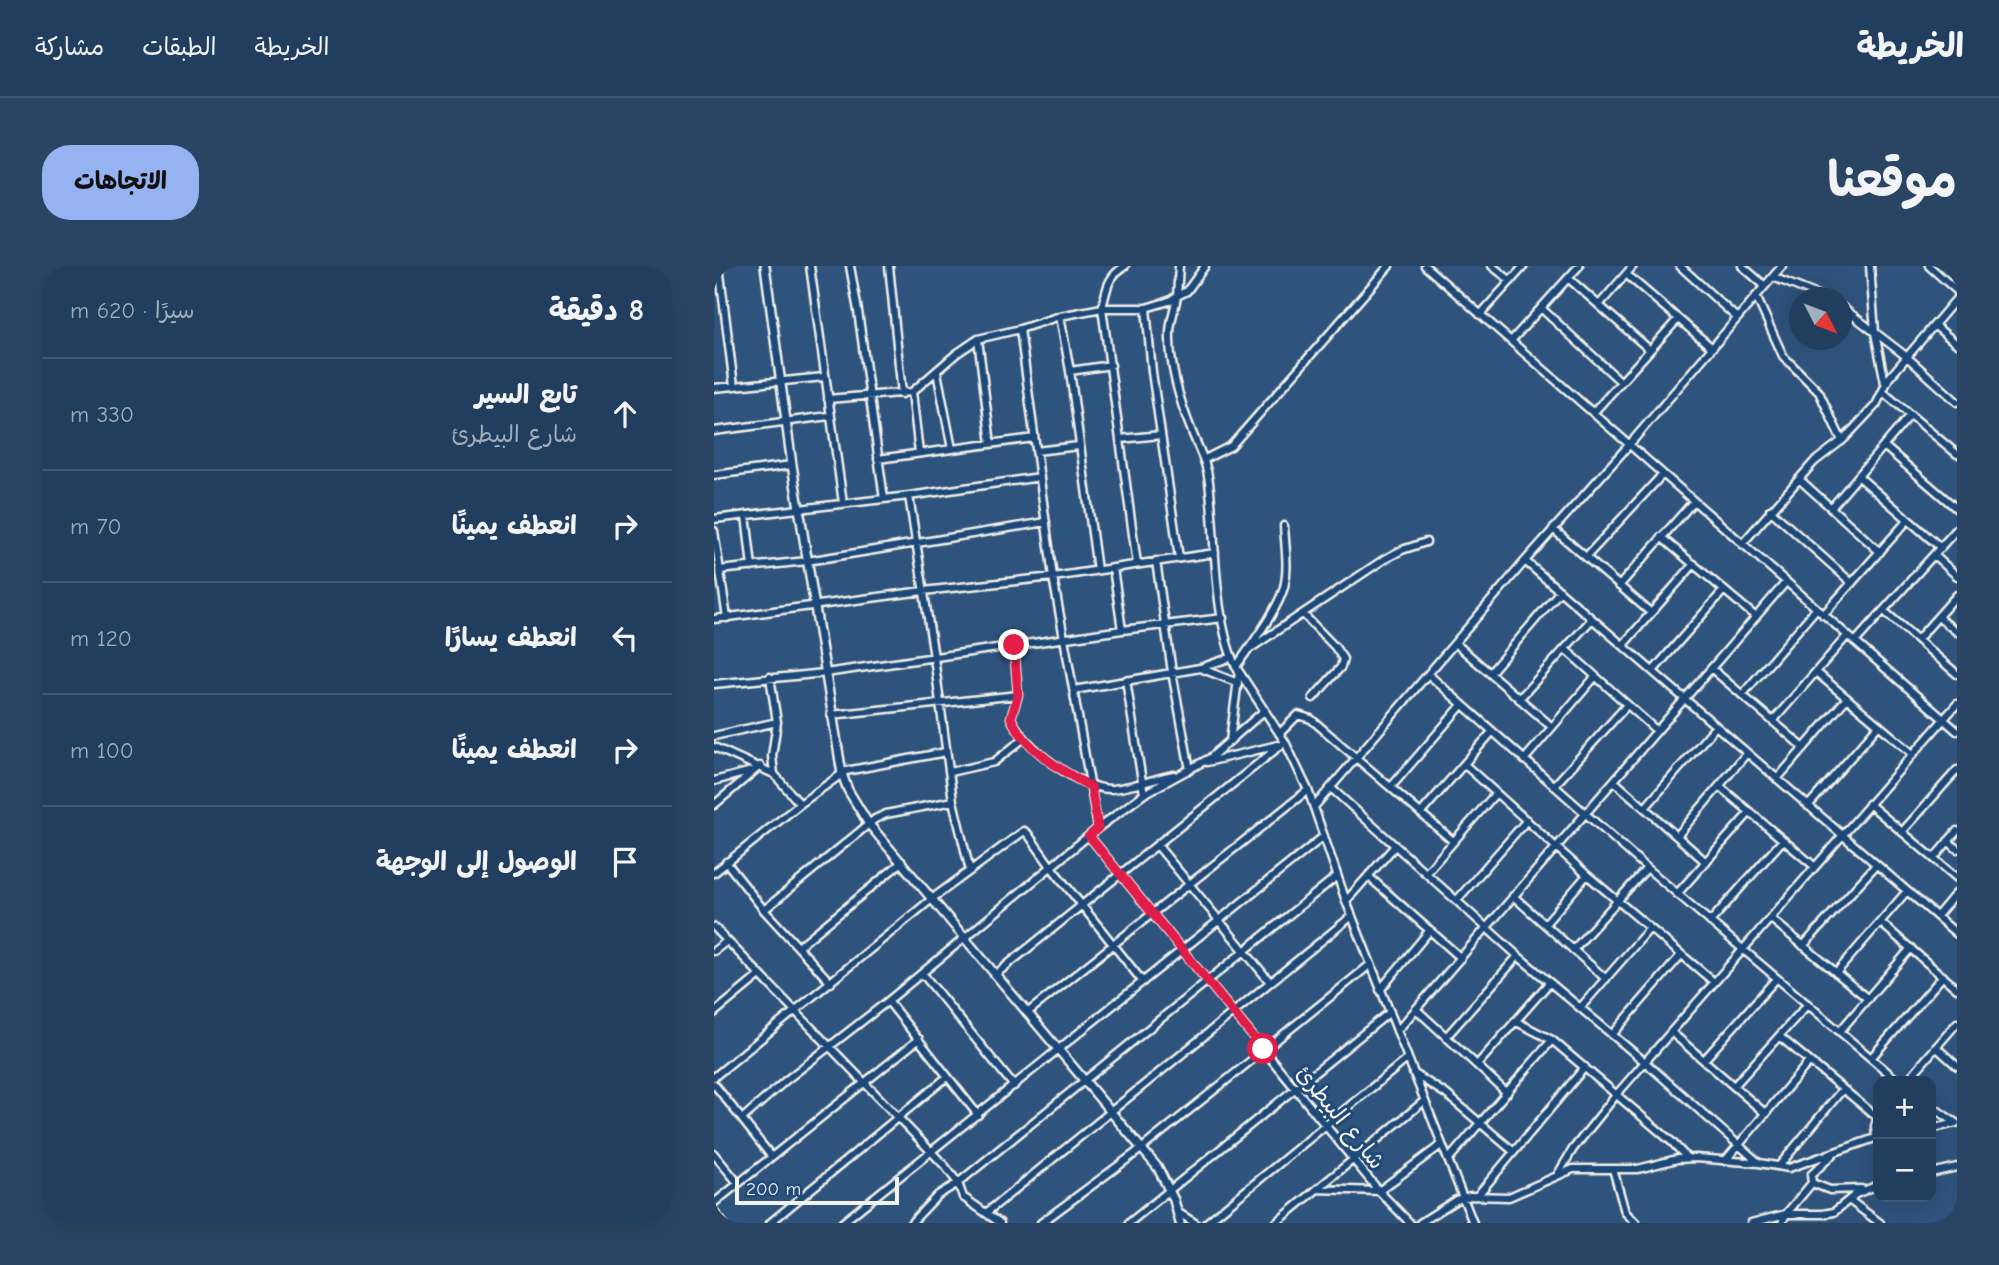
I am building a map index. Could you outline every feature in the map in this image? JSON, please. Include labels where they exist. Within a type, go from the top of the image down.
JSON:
[{"type":"main road","points":[[765,266],[792,465],[831,715],[842,774],[848,790],[868,823],[1158,1168],[1170,1191],[1180,1223]]},
{"type":"street","points":[[719,266],[734,386]]},
{"type":"street","points":[[810,266],[843,503]]},
{"type":"street","points":[[850,266],[884,499]]},
{"type":"street","points":[[889,266],[902,394]]},
{"type":"street","points":[[1125,266],[1107,282],[1102,308],[1136,564]]},
{"type":"street","points":[[1179,266],[1170,332],[1172,362],[1192,432],[1205,460],[1223,618],[1232,657],[1280,733],[1308,790],[1346,901],[1473,1223]]},
{"type":"street","points":[[828,399],[912,392],[978,339],[1060,316],[1102,308],[1146,308],[1169,302],[1186,291],[1205,266]]},
{"type":"street","points":[[1205,460],[1227,449],[1236,441],[1389,266]]},
{"type":"street","points":[[1425,266],[1957,731]]},
{"type":"street","points":[[1492,266],[1511,281]]},
{"type":"street","points":[[1480,315],[1524,266]]},
{"type":"street","points":[[1511,341],[1579,266]]},
{"type":"street","points":[[1599,305],[1633,266]]},
{"type":"street","points":[[1680,266],[1737,318]]},
{"type":"street","points":[[1742,266],[1765,286]]},
{"type":"street","points":[[1314,807],[1782,266]]},
{"type":"street","points":[[1870,266],[1875,334],[1885,383]]},
{"type":"street","points":[[1929,266],[1957,290]]},
{"type":"street","points":[[1626,274],[1711,347]]},
{"type":"street","points":[[1773,277],[1798,287]]},
{"type":"street","points":[[1568,278],[1650,349]]},
{"type":"street","points":[[1756,296],[1783,356],[1819,392],[1842,441]]},
{"type":"street","points":[[1742,544],[1814,462],[1842,441],[1876,405],[1885,383],[1957,299]]},
{"type":"street","points":[[1146,308],[1179,558]]},
{"type":"street","points":[[1541,308],[1620,381]]},
{"type":"street","points":[[1852,315],[1907,357],[1957,402]]},
{"type":"street","points":[[1060,316],[1097,570]]},
{"type":"street","points":[[1593,413],[1678,319]]},
{"type":"street","points":[[1934,325],[1957,344]]},
{"type":"street","points":[[1020,329],[1053,577],[1098,828]]},
{"type":"street","points":[[978,339],[991,444]]},
{"type":"street","points":[[1070,371],[1111,365]]},
{"type":"street","points":[[937,372],[952,449]]},
{"type":"street","points":[[714,388],[824,377]]},
{"type":"street","points":[[912,392],[919,453]]},
{"type":"street","points":[[1882,392],[1957,454]]},
{"type":"street","points":[[1831,508],[1910,415]]},
{"type":"street","points":[[714,431],[829,416]]},
{"type":"street","points":[[1120,439],[1161,435]]},
{"type":"street","points":[[878,459],[1034,438]]},
{"type":"street","points":[[1036,451],[1079,446]]},
{"type":"street","points":[[1884,446],[1957,509]]},
{"type":"street","points":[[714,475],[792,465]]},
{"type":"street","points":[[1586,557],[1662,475]]},
{"type":"street","points":[[1858,476],[1941,548]]},
{"type":"street","points":[[714,519],[909,496],[1040,477]]},
{"type":"street","points":[[1799,479],[1880,552]]},
{"type":"street","points":[[909,496],[953,801],[970,872]]},
{"type":"street","points":[[1619,586],[1693,502]]},
{"type":"street","points":[[1770,510],[1852,583]]},
{"type":"street","points":[[746,515],[752,567]]},
{"type":"street","points":[[1823,615],[1908,520]]},
{"type":"street","points":[[719,570],[807,561],[1046,523]]},
{"type":"street","points":[[1229,742],[1233,727],[1238,670],[1284,587],[1284,526]]},
{"type":"street","points":[[1553,529],[1650,612]]},
{"type":"street","points":[[1855,642],[1957,529]]},
{"type":"street","points":[[714,531],[726,618]]},
{"type":"street","points":[[1661,537],[1756,617]]},
{"type":"street","points":[[1248,650],[1383,560],[1426,542]]},
{"type":"street","points":[[714,619],[1053,577],[1215,553]]},
{"type":"street","points":[[1934,555],[1957,576]]},
{"type":"street","points":[[1156,561],[1187,771]]},
{"type":"street","points":[[1525,561],[1957,934]]},
{"type":"street","points":[[1623,645],[1694,564]]},
{"type":"street","points":[[1113,568],[1122,630]]},
{"type":"street","points":[[1397,1031],[1786,582]]},
{"type":"street","points":[[1653,671],[1724,590]]},
{"type":"street","points":[[1490,673],[1560,591]]},
{"type":"street","points":[[1918,639],[1957,595]]},
{"type":"street","points":[[1742,695],[1816,609]]},
{"type":"street","points":[[1884,611],[1957,674]]},
{"type":"street","points":[[1303,614],[1343,659],[1341,667],[1313,698]]},
{"type":"street","points":[[1938,617],[1957,632]]},
{"type":"street","points":[[714,684],[825,673],[1223,618]]},
{"type":"street","points":[[1519,699],[1592,619]]},
{"type":"street","points":[[1773,721],[1847,636]]},
{"type":"street","points":[[1455,643],[1552,727]]},
{"type":"street","points":[[1014,645],[1018,695],[1011,718],[1023,739],[1036,750],[1091,787],[1118,788],[1187,771]]},
{"type":"street","points":[[1564,649],[1657,731]]},
{"type":"street","points":[[1074,690],[1200,668],[1232,657]]},
{"type":"street","points":[[1200,668],[1238,683]]},
{"type":"street","points":[[1712,669],[1804,748]]},
{"type":"street","points":[[1816,671],[1913,754]]},
{"type":"street","points":[[1428,674],[1677,894],[1892,1076]]},
{"type":"street","points":[[770,677],[777,722],[772,756],[774,774]]},
{"type":"street","points":[[1524,760],[1595,677]]},
{"type":"street","points":[[1126,680],[1144,794]]},
{"type":"street","points":[[831,715],[1018,695]]},
{"type":"street","points":[[1777,779],[1847,698]]},
{"type":"street","points":[[1558,1174],[1573,1149],[1617,1094],[1957,704]]},
{"type":"street","points":[[1391,787],[1462,705]]},
{"type":"street","points":[[1554,786],[1627,705]]},
{"type":"street","points":[[1202,764],[1265,710]]},
{"type":"street","points":[[1280,733],[1296,716],[1305,716],[1357,757],[1453,841]]},
{"type":"street","points":[[714,736],[777,722]]},
{"type":"street","points":[[1808,806],[1879,725]]},
{"type":"street","points":[[1645,808],[1716,726]]},
{"type":"street","points":[[1421,813],[1492,732]]},
{"type":"street","points":[[950,772],[994,762],[1023,739]]},
{"type":"street","points":[[742,1119],[785,1081],[888,1001],[1098,828],[1144,794],[1202,764],[1283,743]]},
{"type":"street","points":[[996,975],[1283,743]]},
{"type":"street","points":[[714,747],[774,774],[800,804]]},
{"type":"street","points":[[714,873],[842,774],[855,768],[946,752]]},
{"type":"street","points":[[1676,836],[1747,753]]},
{"type":"street","points":[[1464,764],[1587,875],[1714,982]]},
{"type":"street","points":[[714,781],[757,768]]},
{"type":"street","points":[[714,805],[757,768]]},
{"type":"street","points":[[1902,832],[1957,770]]},
{"type":"street","points":[[1614,780],[1706,862]]},
{"type":"street","points":[[1719,786],[1814,866]]},
{"type":"street","points":[[1331,788],[1518,956],[1645,1062],[1759,1163]]},
{"type":"street","points":[[1027,1013],[1308,790]]},
{"type":"street","points":[[1426,873],[1496,793]]},
{"type":"street","points":[[765,910],[868,823],[886,814],[953,801]]},
{"type":"street","points":[[1869,804],[1957,878]]},
{"type":"street","points":[[1677,894],[1750,812]]},
{"type":"street","points":[[1457,900],[1527,820]]},
{"type":"street","points":[[714,1077],[933,898],[1024,831],[1143,982]]},
{"type":"street","points":[[1934,858],[1957,831]]},
{"type":"street","name":"شارع البيطرئ","points":[[1089,836],[1379,1191],[1410,1223]]},
{"type":"street","points":[[842,1223],[1324,836]]},
{"type":"street","points":[[1710,922],[1783,840]]},
{"type":"street","points":[[1948,841],[1957,849]]},
{"type":"street","points":[[1157,845],[1270,982]]},
{"type":"street","points":[[1346,901],[1394,847]]},
{"type":"street","points":[[726,862],[831,983]]},
{"type":"street","points":[[798,947],[902,862]]},
{"type":"street","points":[[1803,946],[1875,865]]},
{"type":"street","points":[[1573,950],[1647,867]]},
{"type":"street","points":[[1545,924],[1587,875]]},
{"type":"street","points":[[911,1223],[938,1195],[958,1183],[1337,876]]},
{"type":"street","points":[[1368,876],[1461,958]]},
{"type":"street","points":[[1836,973],[1907,891]]},
{"type":"street","points":[[1937,916],[1957,892]]},
{"type":"street","points":[[1513,897],[1606,979]]},
{"type":"street","points":[[986,1213],[1352,916]]},
{"type":"street","points":[[1770,918],[1868,999]]},
{"type":"street","points":[[1880,922],[1957,989]]},
{"type":"street","points":[[714,927],[899,1118],[958,1183],[963,1197],[1000,1223]]},
{"type":"street","points":[[1580,1008],[1650,928]]},
{"type":"street","points":[[1380,990],[1430,930]]},
{"type":"street","points":[[714,951],[727,941]]},
{"type":"street","points":[[1840,1031],[1911,948]]},
{"type":"street","points":[[1612,1035],[1681,955]]},
{"type":"street","points":[[1446,1037],[1518,956]]},
{"type":"street","points":[[1041,1223],[1140,1149],[1371,964]]},
{"type":"street","points":[[922,973],[1014,1086]]},
{"type":"street","points":[[714,1013],[760,975]]},
{"type":"street","points":[[1871,1058],[1943,976]]},
{"type":"street","points":[[1704,1060],[1776,978]]},
{"type":"street","points":[[1477,1065],[1549,983]]},
{"type":"street","points":[[888,1001],[978,1115]]},
{"type":"street","points":[[1734,1086],[1808,1004]]},
{"type":"street","points":[[1416,1009],[1507,1093]]},
{"type":"street","points":[[1129,1223],[1390,1012]]},
{"type":"street","points":[[1515,1021],[1552,1040],[1672,1142],[1687,1158]]},
{"type":"street","points":[[1911,1076],[1957,1023]]},
{"type":"street","points":[[1671,1032],[1766,1114]]},
{"type":"street","points":[[1779,1036],[1873,1114]]},
{"type":"street","points":[[714,1203],[919,1039]]},
{"type":"street","points":[[1448,1160],[1552,1040]]},
{"type":"street","points":[[1936,1047],[1957,1066]]},
{"type":"street","points":[[1206,1223],[1408,1059]]},
{"type":"street","points":[[1725,1161],[1809,1062]]},
{"type":"street","points":[[1477,1196],[1585,1067]]},
{"type":"street","points":[[1413,1073],[1437,1087],[1482,1122],[1513,1151]]},
{"type":"street","points":[[770,1223],[947,1077]]},
{"type":"street","points":[[714,1084],[771,1156]]},
{"type":"street","points":[[1779,1166],[1842,1090]]},
{"type":"street","points":[[1276,1223],[1423,1101]]},
{"type":"street","points":[[1936,1109],[1956,1123]]},
{"type":"street","points":[[1936,1128],[1956,1123]]},
{"type":"street","points":[[1420,1223],[1452,1201],[1477,1196],[1505,1198],[1527,1191],[1573,1169],[1638,1169],[1687,1158],[1793,1167],[1873,1138]]},
{"type":"street","points":[[1317,1189],[1379,1191],[1441,1145]]},
{"type":"street","points":[[1782,1223],[1812,1179],[1836,1152]]},
{"type":"street","points":[[714,1154],[738,1183]]},
{"type":"street","points":[[1793,1167],[1830,1190],[1873,1186]]},
{"type":"street","points":[[1936,1173],[1957,1167]]},
{"type":"street","points":[[1613,1169],[1625,1212],[1636,1223]]},
{"type":"street","points":[[1751,1223],[1786,1214],[1834,1212],[1867,1188]]},
{"type":"street","points":[[1849,1200],[1880,1223]]},
{"type":"street","points":[[714,1212],[723,1223]]},
{"type":"street","points":[[1177,1212],[1195,1223]]},
{"type":"route","points":[[1014,645],[1018,695],[1011,718],[1023,739],[1091,787],[1098,828],[1089,836],[1263,1049]]}]
